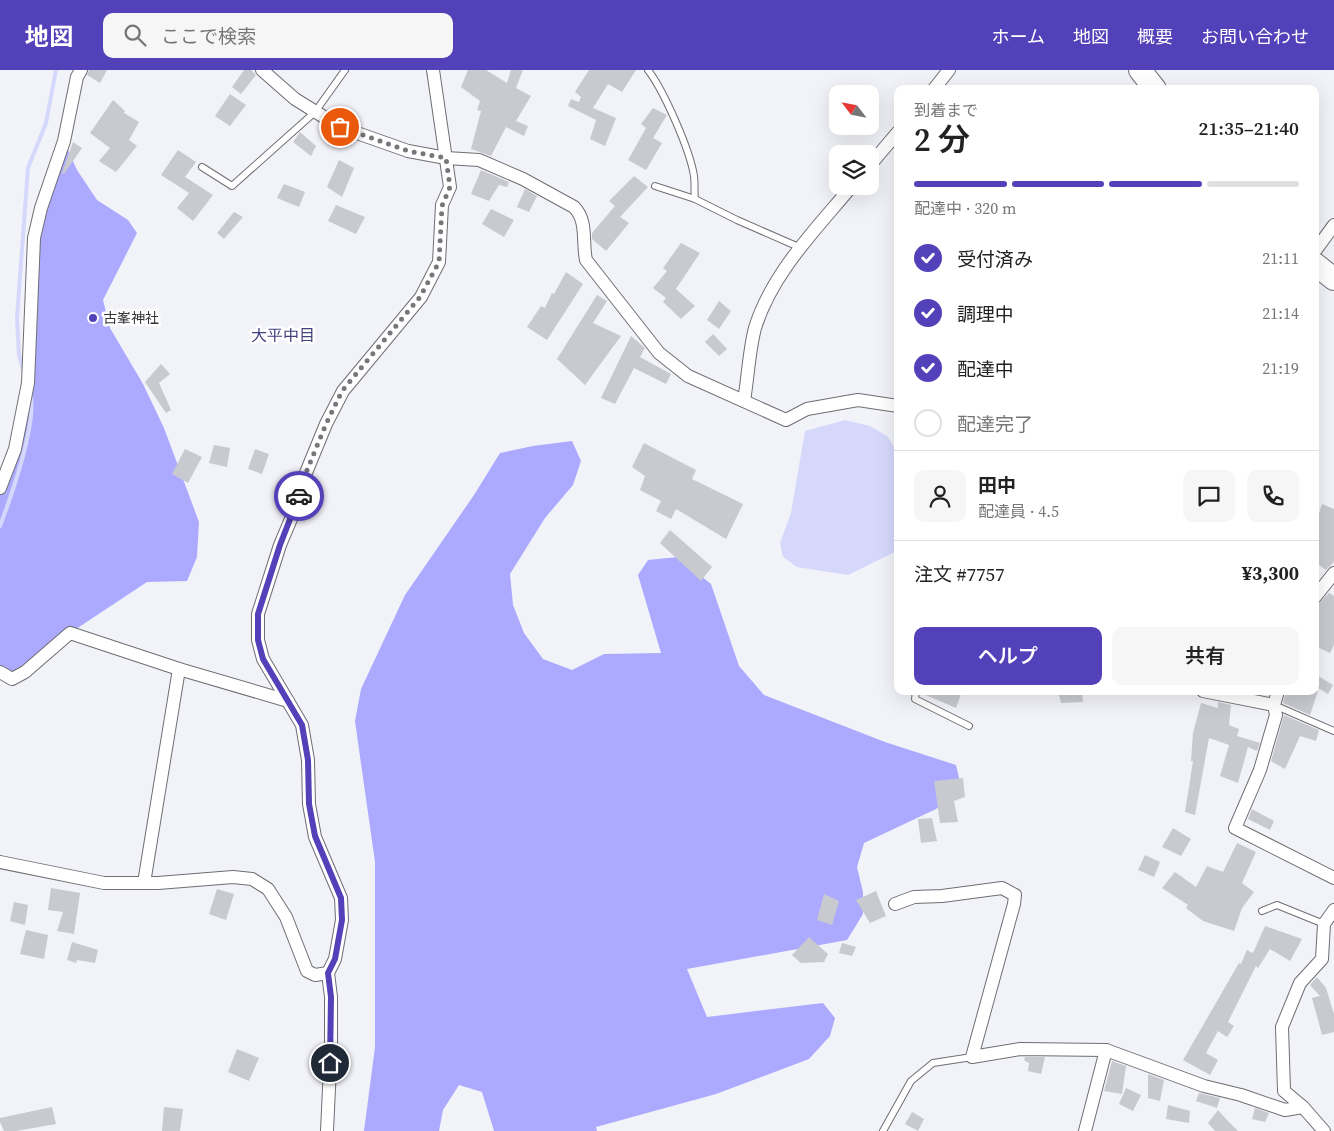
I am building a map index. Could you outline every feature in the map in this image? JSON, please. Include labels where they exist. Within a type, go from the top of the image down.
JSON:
[{"type":"highway","points":[[1140,70],[1152,85]]},
{"type":"highway","points":[[1319,267],[1334,279]]},
{"type":"street","points":[[0,488],[14,449],[28,383],[34,238],[41,208],[64,141],[81,70]]},
{"type":"street","points":[[262,70],[295,100],[340,127],[408,151],[446,158],[480,160],[523,178],[574,207],[580,213],[584,227],[583,249],[586,260],[659,353],[688,376],[786,420],[807,409],[858,400],[894,405]]},
{"type":"street","points":[[327,1131],[331,1046],[331,997],[328,973],[335,959],[342,920],[341,898],[315,836],[309,804],[308,760],[302,725],[263,659],[258,640],[258,614],[280,545],[298,500],[303,480],[342,391],[420,297],[439,262],[442,206],[450,187],[433,70]]},
{"type":"street","points":[[937,85],[950,70]]},
{"type":"street","points":[[879,154],[894,137]]},
{"type":"street","points":[[744,401],[755,329],[776,283],[801,248],[845,195]]},
{"type":"street","points":[[1319,246],[1334,225]]},
{"type":"street","points":[[1319,592],[1334,573]]},
{"type":"street","points":[[0,672],[12,679],[25,672],[70,633],[179,669],[288,701]]},
{"type":"street","points":[[144,883],[179,669]]},
{"type":"street","points":[[1223,695],[1274,705]]},
{"type":"street","points":[[1277,695],[1274,705],[1276,715],[1260,770],[1235,828],[1334,878]]},
{"type":"street","points":[[0,862],[104,883],[144,883],[233,877],[252,879],[268,889],[286,917],[307,971],[315,975],[328,973]]},
{"type":"street","points":[[895,904],[914,897],[942,896],[1002,888],[1015,894],[1014,904],[972,1056],[1020,1048],[1106,1050],[1204,1086],[1241,1095],[1285,1110],[1303,1107]]},
{"type":"street","points":[[1324,1131],[1303,1107],[1284,1091],[1282,1027],[1300,983],[1322,959],[1334,910]]},
{"type":"street","points":[[1085,1131],[1106,1050]]},
{"type":"lane","points":[[202,167],[232,186],[315,112],[345,70]]},
{"type":"lane","points":[[648,70],[658,82],[683,141],[694,176],[695,199]]},
{"type":"lane","points":[[655,186],[695,199],[801,248]]},
{"type":"lane","points":[[916,695],[915,699],[969,726]]},
{"type":"lane","points":[[1274,705],[1334,731]]},
{"type":"lane","points":[[1262,912],[1277,905],[1329,926]]},
{"type":"lane","points":[[884,1131],[911,1081],[933,1064],[972,1056]]},
{"type":"shaded area","points":[[64,141],[77,170],[97,200],[128,220],[137,233],[103,300],[110,328],[143,384],[164,428],[199,522],[197,557],[187,581],[147,582],[70,633],[13,677],[0,671],[0,488],[28,383],[34,238]]},
{"type":"shaded area","points":[[845,420],[870,426],[887,436],[894,446],[894,552],[848,575],[797,567],[783,557],[780,543],[791,513],[805,431]]},
{"type":"shaded area","points":[[572,441],[581,461],[573,485],[545,518],[510,574],[513,605],[524,633],[543,659],[572,670],[604,654],[661,653],[638,575],[648,560],[678,557],[711,584],[739,666],[764,695],[885,742],[956,765],[962,790],[936,809],[864,843],[857,867],[863,892],[863,914],[847,940],[687,969],[707,1017],[823,1003],[835,1018],[830,1036],[809,1059],[716,1094],[596,1127],[597,1131],[494,1131],[482,1092],[459,1085],[443,1110],[439,1131],[364,1131],[375,1047],[375,862],[355,721],[361,689],[405,595],[474,495],[500,453]]},
{"type":"building","points":[[89,70],[107,70],[100,83],[87,75]]},
{"type":"building","points":[[244,70],[251,70],[256,75],[241,94],[232,87]]},
{"type":"building","points":[[468,70],[486,70],[507,83],[511,70],[523,70],[516,88],[531,96],[516,121],[528,126],[524,136],[506,127],[491,156],[471,149],[481,111],[477,110],[480,101],[461,87]]},
{"type":"building","points":[[589,70],[636,70],[622,92],[608,84],[593,108],[616,118],[605,146],[590,139],[596,120],[568,106],[571,99],[579,102],[581,97],[575,92]]},
{"type":"building","points":[[230,94],[246,105],[230,126],[215,116]]},
{"type":"building","points":[[113,100],[125,111],[124,113],[139,122],[129,140],[137,146],[116,172],[99,161],[110,148],[90,133]]},
{"type":"building","points":[[653,108],[667,115],[653,138],[662,143],[646,170],[628,160],[646,128],[641,124]]},
{"type":"building","points":[[300,132],[316,146],[311,156],[293,142]]},
{"type":"building","points":[[73,142],[82,148],[64,174],[62,173]]},
{"type":"building","points":[[178,150],[196,162],[185,177],[213,195],[193,221],[177,208],[189,193],[161,175]]},
{"type":"building","points":[[339,160],[354,168],[342,197],[327,187]]},
{"type":"building","points":[[481,170],[509,182],[507,187],[499,185],[489,201],[471,194]]},
{"type":"building","points":[[634,176],[648,187],[620,217],[629,223],[606,251],[592,239],[592,233],[615,206],[609,201]]},
{"type":"building","points":[[284,184],[305,192],[299,207],[277,198]]},
{"type":"building","points":[[525,189],[537,196],[529,212],[517,207]]},
{"type":"building","points":[[336,205],[365,217],[356,234],[328,221]]},
{"type":"building","points":[[491,209],[514,220],[504,237],[482,224]]},
{"type":"building","points":[[234,212],[243,217],[224,239],[217,233]]},
{"type":"building","points":[[681,243],[700,253],[676,289],[695,306],[681,319],[663,302],[666,298],[653,288],[667,271],[663,268]]},
{"type":"building","points":[[566,272],[583,284],[547,340],[527,327],[541,306],[545,308],[552,293],[554,294]]},
{"type":"building","points":[[597,295],[607,301],[593,323],[621,336],[585,385],[557,359]]},
{"type":"building","points":[[719,301],[731,311],[719,329],[707,320]]},
{"type":"building","points":[[713,334],[727,349],[719,356],[705,342]]},
{"type":"building","points":[[631,336],[645,348],[640,357],[671,374],[666,384],[634,368],[615,404],[601,398]]},
{"type":"building","points":[[161,364],[170,374],[159,383],[171,410],[166,413],[145,382]]},
{"type":"building","points":[[644,443],[696,470],[692,479],[743,504],[726,539],[676,509],[671,519],[656,511],[661,501],[640,490],[645,476],[632,467]]},
{"type":"building","points":[[214,445],[230,448],[227,467],[209,463]]},
{"type":"building","points":[[185,449],[202,457],[188,483],[172,474]]},
{"type":"building","points":[[255,449],[269,454],[262,474],[248,469]]},
{"type":"building","points":[[1322,504],[1334,509],[1334,562],[1326,570],[1319,565],[1319,513]]},
{"type":"building","points":[[670,530],[712,567],[701,581],[660,543]]},
{"type":"building","points":[[1329,593],[1334,596],[1334,645],[1330,653],[1319,648],[1319,603]]},
{"type":"building","points":[[1319,676],[1333,685],[1328,694],[1319,688]]},
{"type":"building","points":[[926,695],[961,695],[956,708]]},
{"type":"building","points":[[1059,695],[1082,695],[1083,702],[1061,703]]},
{"type":"building","points":[[1285,695],[1317,695],[1310,715],[1283,703]]},
{"type":"building","points":[[1218,702],[1231,705],[1229,725],[1239,729],[1237,736],[1260,743],[1257,751],[1248,747],[1238,783],[1220,776],[1229,745],[1209,738],[1195,815],[1185,812],[1193,761],[1191,761],[1193,733],[1201,703],[1218,708]]},
{"type":"building","points":[[1284,715],[1319,730],[1316,741],[1300,736],[1285,769],[1271,761]]},
{"type":"building","points":[[963,778],[965,797],[954,801],[958,822],[940,823],[934,781]]},
{"type":"building","points":[[1252,809],[1274,821],[1270,830],[1248,819]]},
{"type":"building","points":[[932,818],[937,841],[921,843],[918,819]]},
{"type":"building","points":[[1173,828],[1191,839],[1181,856],[1162,847]]},
{"type":"building","points":[[1237,843],[1256,852],[1242,883],[1254,892],[1242,908],[1234,931],[1203,921],[1186,908],[1188,905],[1162,888],[1175,872],[1196,887],[1207,866],[1223,872]]},
{"type":"building","points":[[1145,855],[1160,862],[1154,877],[1138,870]]},
{"type":"building","points":[[51,888],[80,893],[74,934],[57,931],[63,912],[48,910]]},
{"type":"building","points":[[217,889],[234,894],[226,920],[209,914]]},
{"type":"building","points":[[876,891],[886,916],[870,923],[856,900]]},
{"type":"building","points":[[824,894],[839,901],[832,925],[817,920]]},
{"type":"building","points":[[14,902],[28,905],[25,925],[10,921]]},
{"type":"building","points":[[1265,926],[1302,939],[1290,961],[1270,949],[1258,968],[1256,966],[1228,1022],[1234,1026],[1227,1037],[1218,1031],[1206,1053],[1218,1060],[1210,1075],[1183,1060],[1239,963],[1241,964],[1247,950],[1253,953]]},
{"type":"building","points":[[26,930],[48,935],[44,959],[20,954]]},
{"type":"building","points":[[809,937],[828,954],[824,962],[801,963],[792,955]]},
{"type":"building","points":[[72,942],[98,950],[95,963],[77,960],[76,963],[67,960]]},
{"type":"building","points":[[842,943],[856,947],[852,956],[839,953]]},
{"type":"building","points":[[1317,977],[1326,988],[1334,1014],[1334,1032],[1322,1035],[1312,998],[1320,996],[1310,985]]},
{"type":"building","points":[[237,1049],[259,1058],[249,1081],[228,1072]]},
{"type":"building","points":[[1025,1057],[1045,1057],[1041,1074],[1028,1071],[1029,1063],[1024,1060]]},
{"type":"building","points":[[1112,1061],[1126,1066],[1122,1094],[1104,1091]]},
{"type":"building","points":[[1148,1074],[1164,1080],[1160,1101],[1148,1098]]},
{"type":"building","points":[[1126,1088],[1141,1095],[1133,1111],[1119,1104]]},
{"type":"building","points":[[1199,1093],[1220,1098],[1217,1108],[1196,1101]]},
{"type":"building","points":[[1168,1105],[1190,1111],[1189,1123],[1166,1119]]},
{"type":"building","points":[[52,1107],[56,1124],[16,1131],[4,1131],[0,1122],[0,1118]]},
{"type":"building","points":[[164,1107],[183,1109],[180,1131],[162,1131]]},
{"type":"building","points":[[1255,1108],[1269,1113],[1265,1122],[1252,1119]]},
{"type":"building","points":[[1218,1110],[1238,1131],[1215,1131],[1208,1123]]},
{"type":"building","points":[[912,1112],[924,1119],[918,1131],[905,1124]]},
{"type":"waterway","points":[[23,369],[19,355],[17,318],[28,168],[46,123],[56,70]]},
{"type":"waterway","points":[[0,526],[27,440],[30,422],[30,393]]},
{"type":"way so far","points":[[299,496],[303,480],[342,391],[420,297],[439,262],[442,206],[450,187],[446,158],[408,151],[340,127]]},
{"type":"place","name":"古峯神社","points":[[93,318]]},
{"type":"district","name":"大平中目","points":[[283,335]]},
{"type":"route","points":[[299,496],[280,545],[258,614],[258,640],[263,659],[302,725],[308,760],[309,804],[315,836],[341,898],[342,920],[335,959],[328,973],[331,997],[330,1063]]}]
